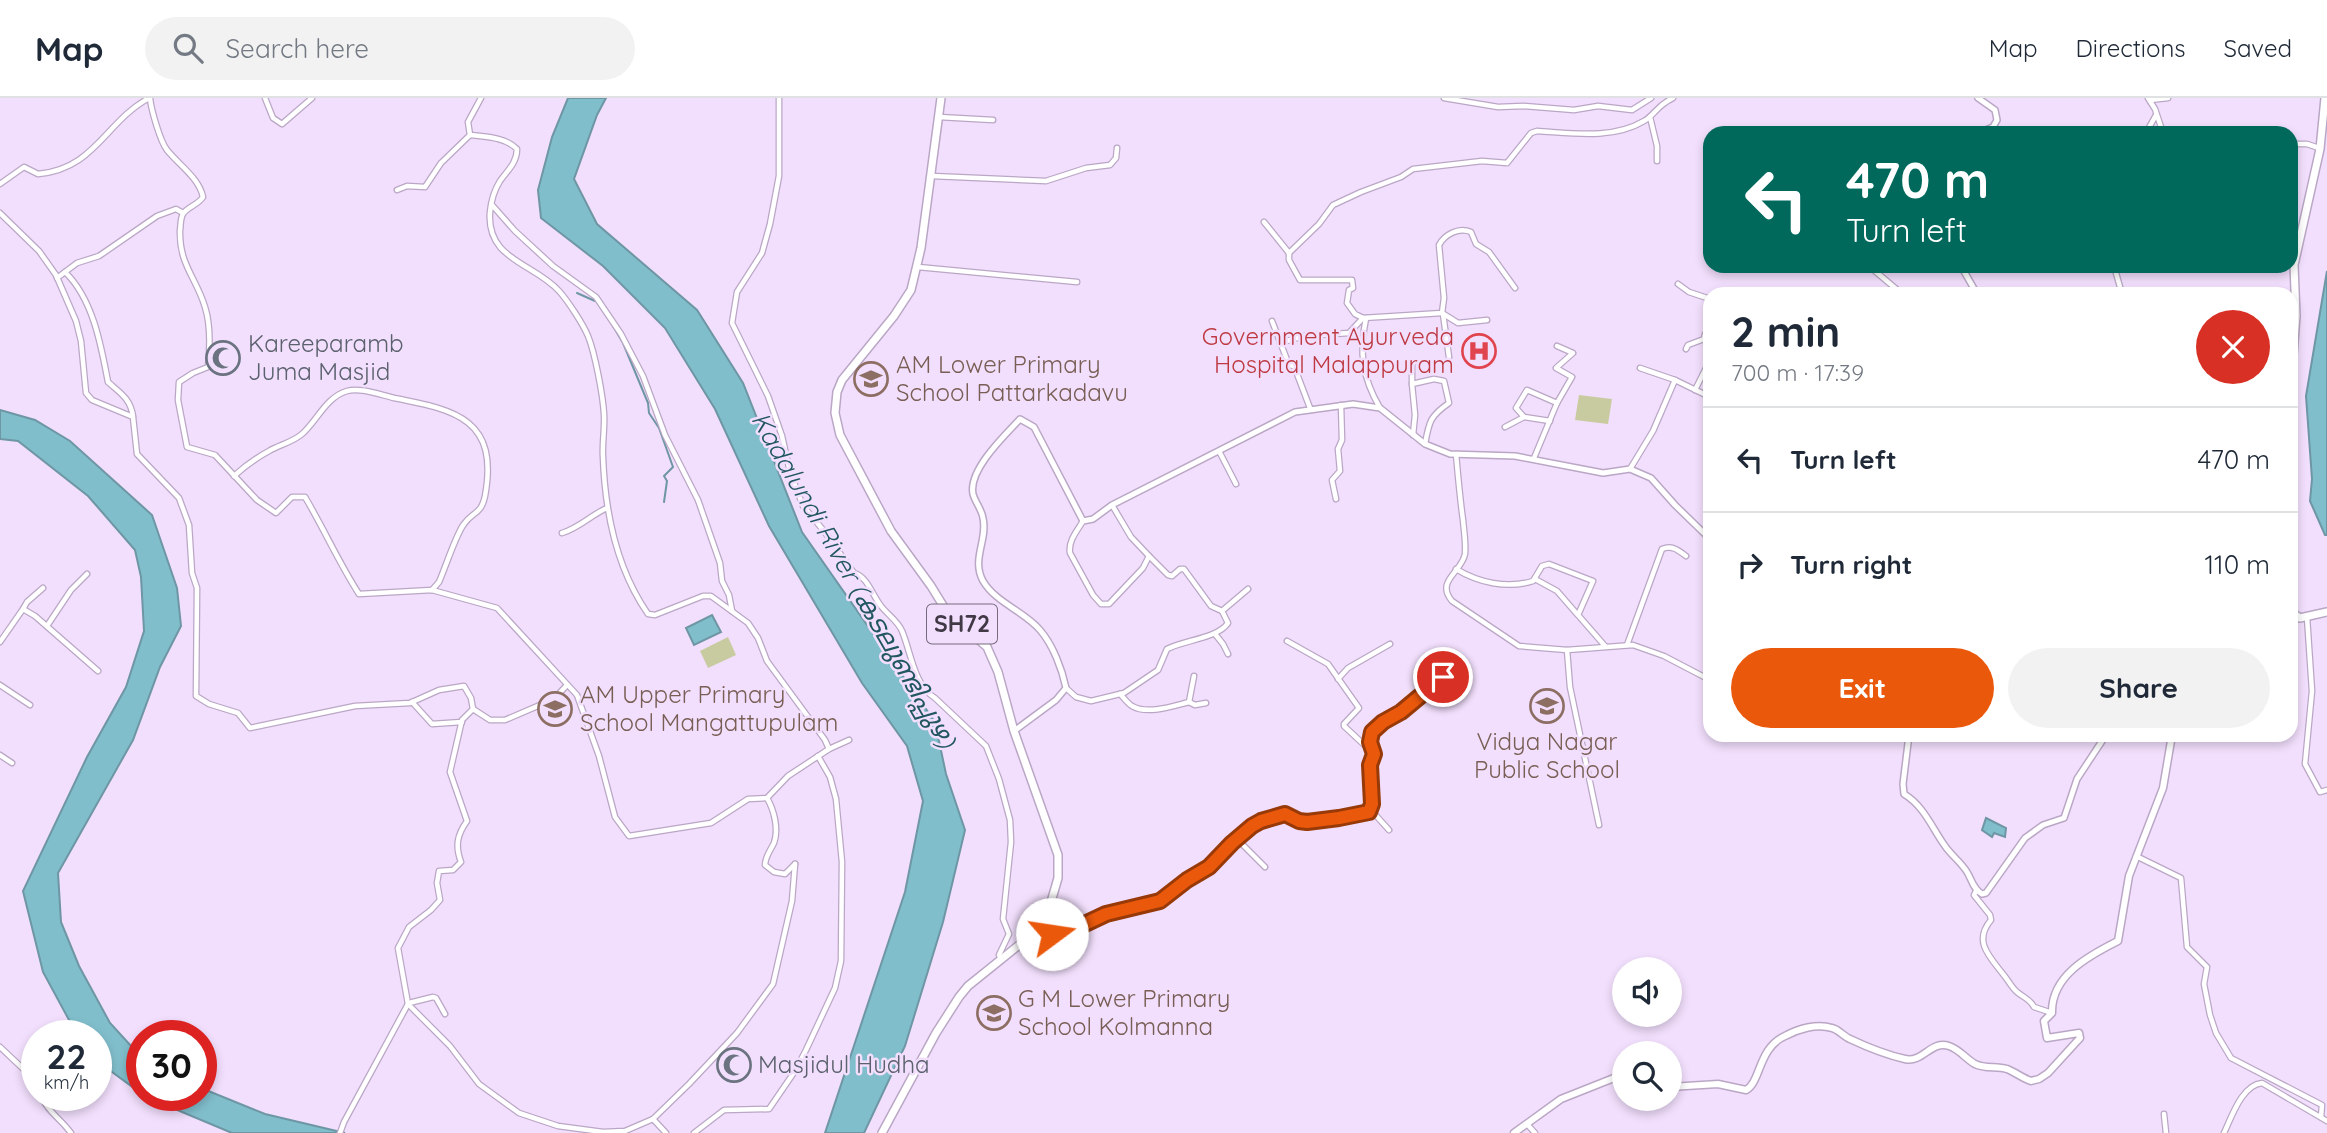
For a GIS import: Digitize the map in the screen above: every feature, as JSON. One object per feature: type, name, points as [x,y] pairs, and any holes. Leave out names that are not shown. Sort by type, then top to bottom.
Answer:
[{"type":"main road","name":"SH72","points":[[885,1131],[936,1033],[959,998],[968,986],[1024,941],[1036,928],[1051,902],[1058,878],[1058,855],[1014,731],[998,672],[987,647],[947,612],[891,531],[840,435],[835,413],[837,392],[842,380],[911,290],[918,267],[941,98]]},
{"type":"main road","points":[[2298,247],[2325,123],[2325,98]]},
{"type":"main road","points":[[2298,616],[2327,612]]},
{"type":"main road","points":[[1682,1086],[1718,1084],[1746,1090],[1752,1086],[1774,1043],[1790,1034],[1818,1026],[1832,1028],[1846,1038],[1912,1060],[1936,1046],[1948,1045],[1976,1064],[2007,1069],[2024,1079],[2035,1080],[2048,1073],[2080,1038],[2079,1032],[2047,1038],[2044,1021],[2052,1013],[2051,999],[2058,984],[2081,962],[2118,941],[2124,899],[2135,856],[2152,821],[2163,788],[2171,742]]},
{"type":"main road","points":[[1514,1133],[1550,1106],[1574,1093],[1612,1079]]},
{"type":"street","points":[[0,184],[24,167],[38,174],[72,166],[134,108],[149,98],[162,143],[192,177],[203,195],[201,201],[183,213],[180,249],[206,311],[210,350],[208,367]]},
{"type":"street","points":[[265,98],[273,118],[282,124],[312,98]]},
{"type":"street","points":[[470,135],[468,122],[481,98]]},
{"type":"street","points":[[779,98],[779,176],[770,224],[762,253],[737,292],[732,323],[768,397],[803,506],[854,573],[861,575],[879,604],[901,628],[926,693],[935,698],[986,747],[999,779],[1010,820],[1011,842],[1003,919],[1009,934],[999,955],[1001,960]]},
{"type":"street","points":[[1444,98],[1498,107],[1574,110],[1598,106],[1632,110],[1651,98]]},
{"type":"street","points":[[1289,253],[1319,224],[1333,205],[1401,177],[1413,169],[1482,160],[1507,163],[1531,133],[1537,131],[1589,134],[1622,130],[1650,117],[1659,105],[1673,98]]},
{"type":"street","points":[[1978,98],[1995,110],[1997,120],[1994,126]]},
{"type":"street","points":[[2160,126],[2149,99],[2168,98]]},
{"type":"street","points":[[2150,126],[2156,114]]},
{"type":"street","points":[[939,117],[993,120]]},
{"type":"street","points":[[1650,117],[1657,146],[1657,161]]},
{"type":"street","points":[[397,190],[407,186],[425,187],[441,163],[470,135]]},
{"type":"street","points":[[470,135],[499,139],[517,149],[517,156],[497,188],[492,205],[491,224],[495,240],[505,255],[541,276],[559,291],[588,335],[604,413],[603,456],[607,508],[614,540],[627,576],[648,614],[655,615],[703,596],[711,596],[748,623],[758,638],[767,661],[829,749]]},
{"type":"street","points":[[2298,144],[2320,149]]},
{"type":"street","points":[[932,176],[1046,181],[1086,168],[1110,165],[1116,158],[1117,148]]},
{"type":"street","points":[[492,205],[515,231],[553,266],[596,297],[621,334],[643,376],[665,435],[704,515],[732,612]]},
{"type":"street","points":[[57,278],[77,263],[99,256],[157,216],[176,209],[183,213]]},
{"type":"street","points":[[0,213],[39,251],[57,278],[76,321],[81,341],[86,393],[92,400],[133,417]]},
{"type":"street","points":[[1264,222],[1289,253],[1289,260],[1300,280],[1352,280],[1353,288],[1349,290],[1347,303],[1355,314],[1365,318],[1442,313],[1458,323],[1487,320]]},
{"type":"street","points":[[1450,357],[1442,313],[1444,298],[1439,245],[1447,235],[1462,229],[1471,232],[1476,244],[1489,253],[1515,288]]},
{"type":"street","points":[[918,267],[1077,282]]},
{"type":"street","points":[[65,272],[83,295],[99,338],[108,382],[125,396],[132,407],[137,454],[179,498],[189,525],[192,573],[197,589],[196,696],[209,704],[238,713],[250,728],[355,706],[412,702],[439,690],[464,687],[471,698],[473,709],[490,720],[505,720],[554,699],[567,685]]},
{"type":"street","points":[[1877,273],[1894,287]]},
{"type":"street","points":[[1678,284],[1689,292],[1703,297]]},
{"type":"street","points":[[1280,343],[1304,336],[1349,333],[1365,318]]},
{"type":"street","points":[[1365,318],[1362,364],[1368,388],[1380,408],[1425,444],[1456,454],[1534,458],[1593,472],[1630,469],[1651,478],[1703,531]]},
{"type":"street","points":[[1272,321],[1289,365],[1294,366],[1310,408]]},
{"type":"street","points":[[1686,349],[1688,345],[1703,339]]},
{"type":"street","points":[[1534,458],[1557,403],[1572,377],[1556,368],[1573,353],[1557,346]]},
{"type":"street","points":[[215,356],[208,367],[179,383],[178,400],[187,447],[215,455],[257,500],[276,513],[292,497],[305,497],[359,594],[432,590],[497,608],[577,695],[589,724],[615,817],[629,836],[711,823],[737,804],[748,799],[767,797],[788,776],[829,749],[849,740]]},
{"type":"street","points":[[1412,363],[1415,415],[1413,436]]},
{"type":"street","points":[[1640,368],[1675,380],[1703,394]]},
{"type":"street","points":[[1695,390],[1703,374]]},
{"type":"street","points":[[1412,384],[1434,379],[1444,381],[1449,403],[1429,421],[1425,444]]},
{"type":"street","points":[[1630,469],[1653,431],[1675,380]]},
{"type":"street","points":[[234,476],[258,457],[300,436],[317,419],[331,399],[349,390],[415,402],[469,421],[488,451],[486,494],[481,510],[464,524],[439,582],[432,590]]},
{"type":"street","points":[[1524,417],[1516,408],[1527,390],[1557,403]]},
{"type":"street","points":[[1149,556],[1143,568],[1114,601],[1101,604],[1075,564],[1069,546],[1083,521],[1093,519],[1112,505],[1295,412],[1353,404],[1380,408]]},
{"type":"street","points":[[1336,499],[1332,480],[1340,471],[1338,449],[1342,440],[1341,405]]},
{"type":"street","points":[[1505,427],[1524,417],[1550,421]]},
{"type":"street","points":[[1083,521],[1034,426],[1020,419],[989,452],[973,485],[973,495],[983,517],[984,530],[977,559],[982,580],[994,594],[1040,630],[1062,669],[1066,688],[1076,697],[1091,701],[1120,694],[1158,670],[1167,649],[1215,634],[1224,630],[1228,623],[1222,611],[1211,606],[1201,595],[1198,585],[1184,569],[1172,576],[1168,575],[1149,556],[1132,537],[1112,505]]},
{"type":"street","points":[[1219,451],[1236,484]]},
{"type":"street","points":[[1456,454],[1465,544],[1464,556],[1449,576],[1446,587],[1449,598],[1519,646],[1567,650],[1627,645],[1648,649],[1703,676]]},
{"type":"street","points":[[562,533],[574,530],[586,518],[607,508]]},
{"type":"street","points":[[1627,645],[1662,549],[1676,549],[1686,556]]},
{"type":"street","points":[[1456,569],[1504,585],[1529,582],[1535,579],[1542,566],[1549,564],[1593,581],[1578,615]]},
{"type":"street","points":[[47,626],[71,590],[87,574]]},
{"type":"street","points":[[1535,579],[1557,591],[1606,646]]},
{"type":"street","points":[[0,642],[27,602],[43,588]]},
{"type":"street","points":[[1222,611],[1248,589]]},
{"type":"street","points":[[23,610],[47,626],[98,671]]},
{"type":"street","points":[[2303,617],[2312,691],[2305,764],[2320,792],[2327,790]]},
{"type":"street","points":[[1215,634],[1228,654]]},
{"type":"street","points":[[1287,641],[1328,664],[1359,708],[1344,726],[1374,754]]},
{"type":"street","points":[[1338,679],[1348,668],[1390,644]]},
{"type":"street","points":[[1567,650],[1570,687],[1599,825]]},
{"type":"street","points":[[1390,831],[1371,810],[1370,765],[1374,754],[1370,742],[1372,732],[1434,685],[1459,662]]},
{"type":"street","points":[[1189,702],[1195,676]]},
{"type":"street","points":[[0,685],[30,705]]},
{"type":"street","points":[[1014,731],[1056,701],[1066,688]]},
{"type":"street","points":[[1120,694],[1132,706],[1146,709],[1189,702],[1195,705],[1206,703]]},
{"type":"street","points":[[412,702],[432,724],[462,722]]},
{"type":"street","points":[[473,709],[462,722],[450,772],[467,821],[458,835],[457,852],[461,862],[453,870],[439,871],[437,883],[440,900],[409,927],[398,948],[408,1003],[450,1046],[479,1084],[519,1113],[558,1126],[603,1132],[625,1131],[653,1119],[737,1033],[773,984],[792,901],[795,864],[785,874],[774,872],[765,865],[775,840],[775,813],[767,797]]},
{"type":"street","points":[[1908,742],[1904,794],[1913,799],[1946,849],[1966,870],[1976,891],[1974,895],[1990,915],[1991,920],[1984,927],[1982,939],[1988,956],[2017,992],[2030,1000],[2034,1007],[2052,1013]]},
{"type":"street","points":[[1976,891],[1986,893],[2025,838],[2043,825],[2064,818],[2077,779],[2101,742]]},
{"type":"street","points":[[0,755],[12,763]]},
{"type":"street","points":[[694,1133],[724,1110],[769,1109],[795,1071],[835,988],[842,961],[842,862],[834,787],[818,756]]},
{"type":"street","points":[[1036,928],[1052,934],[1068,932],[1106,914],[1160,901],[1209,867],[1237,839],[1261,821],[1279,815],[1290,815],[1299,821],[1307,822],[1348,817],[1371,810]]},
{"type":"street","points":[[1237,839],[1265,867]]},
{"type":"street","points":[[2135,856],[2181,878],[2187,947],[2207,967],[2204,984],[2210,1015],[2216,1033],[2231,1058],[2322,1105],[2321,1117]]},
{"type":"street","points":[[341,1131],[408,1003],[433,997],[445,1014]]},
{"type":"street","points":[[0,1046],[21,1066]]},
{"type":"street","points":[[2224,1133],[2246,1090],[2252,1084],[2262,1083],[2327,1121]]},
{"type":"street","points":[[50,1111],[71,1133]]},
{"type":"street","points":[[2164,1114],[2166,1133]]},
{"type":"street","points":[[653,1119],[666,1133]]},
{"type":"street","points":[[1527,1123],[1535,1133]]},
{"type":"shaded area","points":[[568,98],[606,98],[597,115],[574,179],[597,224],[697,310],[743,383],[802,532],[935,722],[946,774],[965,830],[943,922],[905,1046],[864,1133],[825,1133],[905,892],[923,801],[907,746],[862,683],[769,526],[715,409],[665,328],[603,266],[541,218],[538,190],[552,137]]},
{"type":"shaded area","points":[[2327,271],[2325,535],[2310,501],[2312,479],[2306,396]]},
{"type":"shaded area","points":[[1579,395],[1612,399],[1608,424],[1575,420]]},
{"type":"shaded area","points":[[0,410],[35,420],[70,441],[152,515],[177,588],[181,626],[160,667],[133,740],[58,873],[61,922],[79,966],[108,1020],[69,1020],[43,972],[23,891],[87,757],[126,687],[144,631],[141,577],[135,550],[88,496],[18,441],[0,439]]},
{"type":"shaded area","points":[[712,615],[721,632],[694,645],[686,628]]},
{"type":"shaded area","points":[[728,637],[736,655],[708,668],[700,651]]},
{"type":"shaded area","points":[[1558,696],[1562,716],[1542,723],[1540,715],[1548,712]]},
{"type":"shaded area","points":[[1986,818],[2006,828],[2005,837],[1994,833],[1992,837],[1982,830]]},
{"type":"shaded area","points":[[112,1025],[126,1040],[126,1082],[112,1072]]},
{"type":"shaded area","points":[[217,1094],[265,1114],[345,1133],[232,1133],[180,1111],[217,1111]]},
{"type":"waterway","points":[[577,293],[595,301]]},
{"type":"waterway","points":[[609,319],[623,343],[673,467],[664,476],[667,481],[664,502]]},
{"type":"place","name":"Government Ayurveda Hospital Malappuram","points":[[1479,351]]},
{"type":"place","name":"Kareeparamb Juma Masjid","points":[[223,358]]},
{"type":"place","name":"AM Lower Primary School Pattarkadavu","points":[[871,379]]},
{"type":"place","name":"Vidya Nagar Public School","points":[[1547,706]]},
{"type":"place","name":"AM Upper Primary School Mangattupulam","points":[[555,709]]},
{"type":"place","name":"G M Lower Primary School Kolmanna","points":[[994,1013]]},
{"type":"place","name":"Masjidul Hudha","points":[[734,1065]]},
{"type":"route","points":[[1052,934],[1087,925],[1106,914],[1160,901],[1209,867],[1252,826],[1271,817],[1285,814],[1299,821],[1314,822],[1369,812],[1372,804],[1370,765],[1374,754],[1370,742],[1372,732],[1443,677]]},
{"type":"water label","name":"Kadalundi River (കടലുണ്ടിപ്പുഴ)","points":[[854,580]]}]
